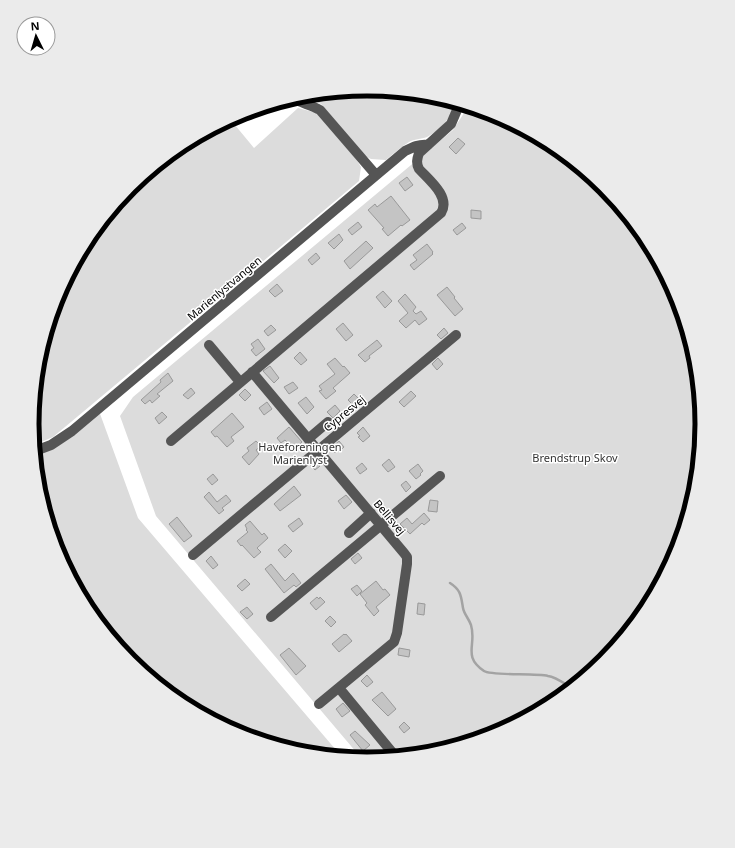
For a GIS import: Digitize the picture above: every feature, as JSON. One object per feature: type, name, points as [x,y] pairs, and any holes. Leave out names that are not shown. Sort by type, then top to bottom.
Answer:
[{"type":"lane","points":[[300,103],[314,106],[320,110],[376,175]]},
{"type":"lane","points":[[171,441],[442,213],[444,208],[443,198],[419,169],[417,159],[419,153],[451,124],[458,108]]},
{"type":"lane","name":"Marienlystvangen","points":[[40,449],[51,445],[72,431],[405,151],[414,146],[428,146]]},
{"type":"lane","name":"Cypresvej","points":[[193,555],[456,335]]},
{"type":"lane","points":[[209,345],[240,382]]},
{"type":"lane","name":"Bellisvej","points":[[252,372],[382,525],[407,557],[396,638],[394,642],[319,704]]},
{"type":"lane","points":[[308,439],[328,422]]},
{"type":"lane","points":[[271,617],[440,476]]},
{"type":"lane","points":[[349,533],[371,513]]},
{"type":"lane","points":[[339,688],[392,752]]},
{"type":"green space","points":[[346,96],[389,96],[410,98],[454,107],[449,117],[441,127],[432,134],[409,142],[386,160],[371,159],[365,156],[321,104],[313,100]]},
{"type":"green space","points":[[298,108],[317,113],[361,167],[359,181],[53,437],[40,443],[39,424],[42,381],[50,339],[64,298],[94,241],[121,207],[151,177],[168,163],[203,140],[234,124],[254,148]]},
{"type":"green space","points":[[466,111],[513,129],[532,140],[567,163],[584,177],[614,207],[641,241],[671,298],[679,318],[690,360],[696,424],[690,488],[679,530],[671,550],[641,607],[600,656],[567,685],[513,719],[473,735],[432,746],[410,750],[389,752],[356,752],[156,516],[120,416],[133,397],[453,130]]},
{"type":"green space","points":[[99,411],[138,518],[337,751],[282,741],[262,735],[222,719],[168,685],[135,656],[94,607],[64,550],[56,530],[45,488],[41,451]]},
{"type":"building","points":[[458,138],[465,144],[456,154],[449,147]]},
{"type":"building","points":[[407,177],[413,185],[405,191],[399,183]]},
{"type":"building","points":[[391,196],[410,220],[402,226],[401,225],[388,236],[382,229],[384,228],[368,210],[375,204],[377,207]]},
{"type":"building","points":[[471,210],[481,211],[481,219],[471,218]]},
{"type":"building","points":[[358,222],[362,227],[352,235],[348,230]]},
{"type":"building","points":[[462,223],[466,228],[457,235],[453,230]]},
{"type":"building","points":[[339,234],[343,240],[334,249],[328,243]]},
{"type":"building","points":[[366,241],[373,248],[350,269],[344,261]]},
{"type":"building","points":[[427,244],[433,254],[414,270],[410,265],[417,260],[413,255]]},
{"type":"building","points":[[316,253],[320,258],[312,265],[308,260]]},
{"type":"building","points":[[277,284],[283,291],[275,297],[269,291]]},
{"type":"building","points":[[447,287],[463,309],[455,316],[437,295]]},
{"type":"building","points":[[383,291],[392,301],[385,308],[376,297]]},
{"type":"building","points":[[405,294],[416,307],[413,311],[416,314],[421,311],[427,319],[419,325],[415,320],[406,328],[399,321],[408,313],[398,301]]},
{"type":"building","points":[[343,323],[353,335],[346,341],[336,329]]},
{"type":"building","points":[[271,325],[276,330],[268,336],[264,331]]},
{"type":"building","points":[[444,328],[448,333],[441,339],[437,335]]},
{"type":"building","points":[[258,339],[265,349],[256,356],[251,350],[254,348],[251,344]]},
{"type":"building","points":[[377,340],[382,346],[369,356],[370,358],[365,362],[358,355]]},
{"type":"building","points":[[300,352],[307,360],[301,365],[294,358]]},
{"type":"building","points":[[335,358],[350,373],[333,388],[336,391],[326,399],[319,391],[322,390],[319,386],[335,374],[327,364]]},
{"type":"building","points":[[438,358],[443,364],[437,370],[432,364]]},
{"type":"building","points":[[270,366],[279,378],[274,383],[263,371]]},
{"type":"building","points":[[168,373],[173,381],[157,394],[160,396],[152,403],[150,400],[145,404],[141,400],[161,382],[160,380]]},
{"type":"building","points":[[293,382],[298,388],[289,394],[284,387]]},
{"type":"building","points":[[191,388],[195,393],[188,399],[183,395]]},
{"type":"building","points":[[245,389],[251,395],[245,401],[239,395]]},
{"type":"building","points":[[411,391],[416,396],[404,407],[399,402]]},
{"type":"building","points":[[354,394],[362,402],[356,408],[348,400]]},
{"type":"building","points":[[306,397],[314,407],[307,414],[298,403]]},
{"type":"building","points":[[267,402],[272,409],[264,415],[259,408]]},
{"type":"building","points":[[335,405],[340,411],[333,418],[327,412]]},
{"type":"building","points":[[162,412],[167,417],[159,424],[155,418]]},
{"type":"building","points":[[232,413],[244,427],[231,437],[234,441],[227,447],[211,432]]},
{"type":"building","points":[[289,427],[302,442],[294,449],[285,440],[281,443],[277,438]]},
{"type":"building","points":[[363,427],[370,436],[363,442],[358,437],[360,436],[357,433]]},
{"type":"building","points":[[256,441],[261,446],[256,450],[259,454],[249,465],[242,457],[249,451],[247,448]]},
{"type":"building","points":[[339,441],[344,447],[339,452],[338,450],[335,453],[331,448]]},
{"type":"building","points":[[389,459],[395,467],[388,472],[382,465]]},
{"type":"building","points":[[316,461],[320,466],[315,470],[310,465]]},
{"type":"building","points":[[362,463],[367,469],[360,474],[356,468]]},
{"type":"building","points":[[418,464],[423,471],[416,479],[409,471]]},
{"type":"building","points":[[213,474],[218,480],[212,485],[207,479]]},
{"type":"building","points":[[406,481],[411,487],[406,492],[401,485]]},
{"type":"building","points":[[294,486],[301,495],[280,511],[274,504]]},
{"type":"building","points":[[209,492],[217,502],[226,495],[231,501],[222,508],[224,510],[219,514],[204,497]]},
{"type":"building","points":[[346,495],[352,502],[344,509],[338,501]]},
{"type":"building","points":[[430,500],[438,501],[437,512],[428,511]]},
{"type":"building","points":[[424,513],[430,520],[424,525],[422,523],[410,534],[400,524],[407,518],[412,524]]},
{"type":"building","points":[[177,517],[192,536],[184,542],[169,524]]},
{"type":"building","points":[[299,518],[303,524],[293,532],[288,526]]},
{"type":"building","points":[[250,521],[262,535],[264,533],[268,538],[257,548],[261,552],[254,558],[237,541],[248,532],[245,525]]},
{"type":"building","points":[[285,544],[292,551],[285,558],[278,550]]},
{"type":"building","points":[[358,553],[362,558],[355,564],[351,559]]},
{"type":"building","points":[[211,556],[218,565],[213,569],[206,561]]},
{"type":"building","points":[[271,564],[285,581],[293,573],[301,583],[296,587],[294,585],[284,593],[265,569]]},
{"type":"building","points":[[245,579],[250,584],[242,591],[237,586]]},
{"type":"building","points":[[376,581],[383,590],[385,589],[390,595],[376,607],[379,611],[374,616],[365,605],[367,603],[360,594]]},
{"type":"building","points":[[357,585],[362,591],[357,596],[351,589]]},
{"type":"building","points":[[317,597],[319,599],[320,597],[325,602],[316,610],[310,603]]},
{"type":"building","points":[[418,603],[425,604],[424,615],[417,614]]},
{"type":"building","points":[[247,607],[253,614],[247,619],[240,612]]},
{"type":"building","points":[[330,616],[336,622],[331,627],[325,621]]},
{"type":"building","points":[[346,634],[352,641],[339,652],[332,644]]},
{"type":"building","points":[[289,648],[306,666],[296,675],[280,655]]},
{"type":"building","points":[[399,648],[410,650],[409,657],[398,655]]},
{"type":"building","points":[[367,675],[373,682],[367,687],[361,681]]},
{"type":"building","points":[[382,692],[396,709],[388,716],[372,700]]},
{"type":"building","points":[[343,703],[350,711],[342,717],[336,709]]},
{"type":"building","points":[[404,722],[410,728],[404,733],[399,727]]},
{"type":"building","points":[[355,731],[370,745],[363,751],[350,735]]},
{"type":"waterway","points":[[450,583],[460,594],[464,610],[471,625],[472,655],[477,666],[488,673],[542,675],[557,679],[567,685]]},
{"type":"park label","name":"Haveforeningen Marienlyst","points":[[300,452]]},
{"type":"park label","name":"Brendstrup Skov","points":[[575,457]]}]
